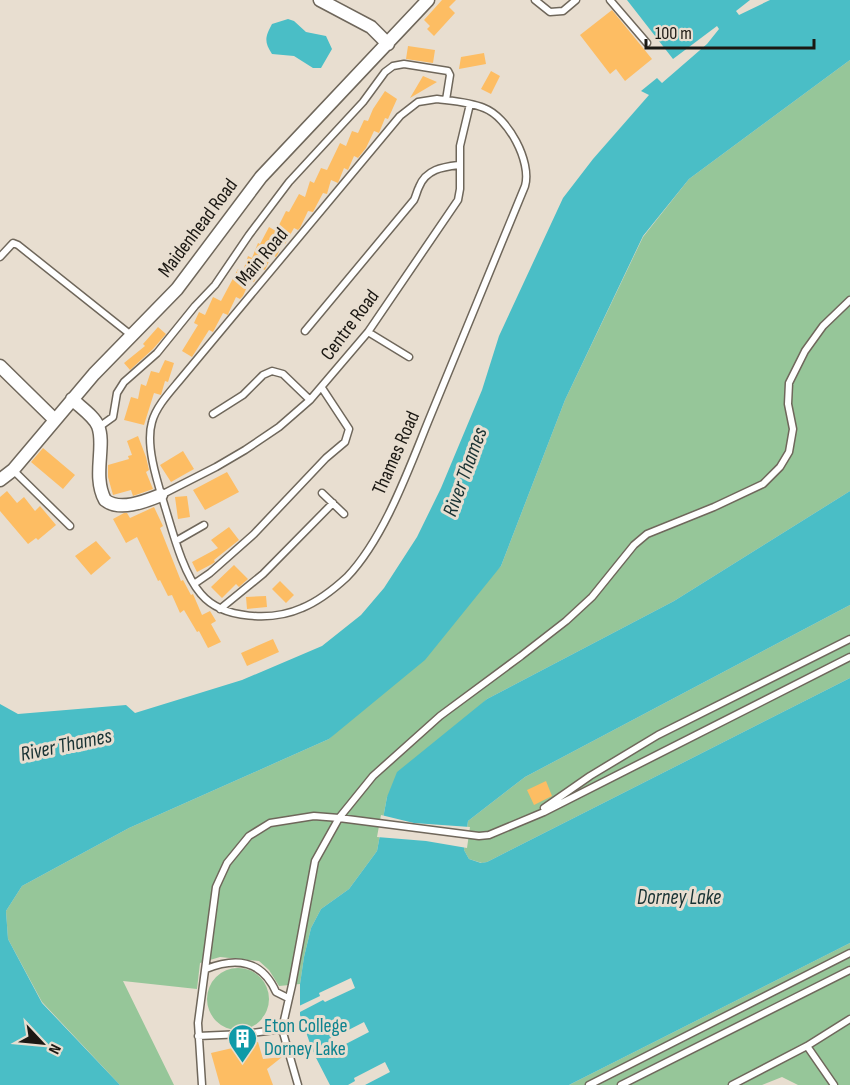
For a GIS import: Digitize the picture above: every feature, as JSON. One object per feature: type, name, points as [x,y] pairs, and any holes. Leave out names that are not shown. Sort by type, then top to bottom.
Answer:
[{"type":"street","points":[[320,0],[371,27],[388,44]]},
{"type":"street","name":"Maidenhead Road","points":[[0,480],[13,470],[72,399],[190,273],[261,177],[428,0]]},
{"type":"street","points":[[1,368],[55,420]]},
{"type":"street","points":[[72,399],[99,428],[99,477],[105,500],[112,505],[125,505],[161,495]]},
{"type":"lane","points":[[535,0],[550,12],[563,11],[576,0]]},
{"type":"lane","points":[[610,0],[647,43]]},
{"type":"lane","points":[[99,428],[113,417],[117,393],[124,382],[166,343],[215,285],[289,182],[363,102],[388,69],[404,64],[448,71],[450,75],[446,100]]},
{"type":"lane","name":"Main Road","points":[[161,495],[150,436],[154,417],[163,401],[400,116],[418,102],[431,99],[470,104]]},
{"type":"lane","name":"Centre Road","points":[[161,495],[245,450],[279,427],[322,388],[368,332],[458,200],[460,146],[470,104]]},
{"type":"lane","name":"Thames Road","points":[[161,495],[176,541],[194,584],[203,597],[220,609],[244,615],[274,615],[294,611],[314,602],[336,586],[354,568],[385,519],[414,458],[526,181],[527,170],[523,157],[504,124],[489,110],[470,104]]},
{"type":"lane","points":[[305,331],[414,200],[420,183],[427,175],[436,169],[459,165]]},
{"type":"lane","points":[[0,257],[13,243],[18,245],[131,336]]},
{"type":"lane","points":[[298,1085],[282,1029],[315,861],[339,818],[373,776],[440,716],[566,621],[592,597],[641,538],[763,484],[780,467],[789,452],[793,429],[788,404],[789,383],[805,351],[850,300]]},
{"type":"lane","points":[[368,332],[409,357]]},
{"type":"lane","points":[[213,414],[243,395],[263,375],[272,371],[283,374],[310,400]]},
{"type":"lane","points":[[194,584],[250,538],[345,442],[349,429],[322,388]]},
{"type":"lane","points":[[13,470],[70,526]]},
{"type":"lane","points":[[322,493],[344,514]]},
{"type":"lane","points":[[220,609],[263,574],[333,503]]},
{"type":"lane","points":[[176,541],[204,525]]},
{"type":"lane","points":[[529,818],[590,776],[658,735],[850,639]]},
{"type":"lane","points":[[202,1085],[198,1036],[216,887],[227,864],[249,836],[270,823],[314,816],[479,836],[489,835],[529,818],[850,657]]},
{"type":"lane","points":[[589,1085],[850,953]]},
{"type":"lane","points":[[206,969],[232,963],[259,968],[270,979],[276,992],[288,998]]},
{"type":"lane","points":[[621,1085],[850,970]]},
{"type":"lane","points":[[732,1085],[807,1046],[850,1019]]},
{"type":"lane","points":[[198,1036],[244,1034],[282,1029]]},
{"type":"lane","points":[[807,1046],[834,1085]]},
{"type":"green space","points":[[850,60],[850,491],[674,601],[487,699],[387,797],[377,851],[349,889],[321,909],[311,928],[300,984],[279,986],[269,970],[259,961],[220,957],[200,963],[197,989],[123,981],[174,1085],[120,1085],[42,1002],[8,939],[6,911],[22,886],[129,828],[329,739],[501,566],[565,400],[643,237],[689,179]]},
{"type":"green space","points":[[850,605],[850,678],[487,862],[482,863],[469,859],[464,850],[468,821],[525,777]]},
{"type":"green space","points":[[850,943],[850,1085],[798,1085],[782,1077],[762,1085],[569,1085]]},
{"type":"green space","points":[[238,968],[255,973],[260,977],[264,982],[269,999],[264,1016],[260,1021],[255,1025],[238,1030],[221,1025],[216,1021],[212,1016],[207,999],[212,982],[216,977],[221,973]]},
{"type":"water","name":"River Thames","points":[[627,0],[750,0],[736,11],[739,15],[770,0],[850,0],[850,60],[689,179],[643,236],[565,400],[501,566],[425,660],[329,739],[129,828],[22,886],[6,911],[8,939],[42,1003],[120,1085],[0,1085],[0,704],[18,714],[126,705],[135,713],[242,680],[322,646],[361,615],[384,588],[417,537],[441,488],[482,390],[499,336],[563,198],[593,159],[649,95],[641,91],[657,78],[662,83],[707,44],[719,29],[717,26],[673,59]]},
{"type":"water","points":[[288,19],[294,21],[306,32],[326,36],[332,49],[321,68],[313,68],[294,56],[272,54],[267,43],[267,36],[272,24]]},
{"type":"water","name":"Dorney Lake","points":[[850,491],[850,605],[525,777],[468,821],[464,850],[469,859],[481,863],[487,862],[850,678],[850,943],[569,1085],[330,1085],[313,1052],[300,1015],[300,984],[304,957],[311,928],[321,909],[349,889],[377,851],[387,797],[397,772],[487,699],[674,601]]},
{"type":"pier","points":[[381,815],[414,823],[470,827],[467,848],[426,841],[377,837]]},
{"type":"pier","points":[[351,978],[355,988],[300,1012],[299,1006],[320,996],[319,993]]},
{"type":"pier","points":[[364,1022],[369,1032],[338,1048],[336,1045],[315,1057],[313,1052],[334,1041],[333,1038]]},
{"type":"pier","points":[[385,1062],[390,1072],[365,1085],[348,1085],[355,1081],[354,1078]]},
{"type":"building","points":[[442,0],[456,0],[449,7],[455,13],[434,36],[427,29],[430,26],[424,20]]},
{"type":"building","points":[[612,10],[652,59],[625,81],[616,69],[610,74],[580,35]]},
{"type":"building","points":[[408,46],[435,50],[433,63],[406,59]]},
{"type":"building","points":[[484,53],[486,64],[459,69],[461,57]]},
{"type":"building","points":[[491,71],[500,76],[491,94],[481,89]]},
{"type":"building","points":[[423,76],[437,82],[410,98]]},
{"type":"building","points":[[385,91],[397,99],[379,133],[374,131],[358,158],[354,156],[348,170],[344,168],[338,183],[331,180],[327,194],[323,193],[313,212],[308,211],[300,228],[298,230],[294,228],[285,244],[282,243],[276,257],[272,255],[265,270],[260,268],[254,282],[250,280],[243,296],[240,299],[236,297],[228,315],[223,313],[213,332],[209,330],[192,357],[182,351],[198,325],[194,323],[199,312],[205,315],[213,297],[221,301],[238,269],[243,271],[248,256],[252,258],[258,243],[260,244],[269,227],[276,231],[286,211],[289,212],[299,194],[305,197],[310,181],[314,183],[321,168],[327,170],[340,143],[346,146],[352,131],[358,133],[364,120],[368,121]]},
{"type":"building","points":[[158,327],[166,334],[130,370],[124,363],[145,346],[143,344]]},
{"type":"building","points":[[165,360],[174,363],[168,382],[165,381],[161,395],[154,393],[144,425],[124,420],[131,397],[138,399],[141,384],[146,386],[151,371],[159,373]]},
{"type":"building","points":[[138,436],[149,470],[146,472],[153,489],[133,496],[131,490],[113,495],[108,477],[108,465],[129,459],[128,456],[132,455],[127,441]]},
{"type":"building","points":[[43,448],[75,475],[63,489],[31,462]]},
{"type":"building","points":[[183,451],[194,469],[171,482],[160,465]]},
{"type":"building","points":[[227,472],[239,492],[205,510],[193,490]]},
{"type":"building","points":[[7,491],[17,503],[24,497],[35,511],[40,506],[56,525],[38,540],[36,538],[28,544],[0,511],[0,497]]},
{"type":"building","points":[[187,496],[190,517],[178,519],[175,497]]},
{"type":"building","points":[[154,507],[163,526],[160,528],[181,581],[183,580],[191,595],[193,594],[202,615],[210,611],[216,621],[211,624],[221,642],[208,648],[184,610],[180,613],[172,595],[168,596],[160,580],[158,581],[137,537],[126,543],[113,519],[124,513],[127,513],[130,518]]},
{"type":"building","points":[[229,527],[239,540],[214,560],[215,562],[197,572],[192,562],[218,548],[211,540]]},
{"type":"building","points":[[96,541],[111,558],[91,575],[75,556]]},
{"type":"building","points":[[234,565],[248,579],[239,587],[236,584],[222,598],[211,587]]},
{"type":"building","points":[[280,581],[294,595],[286,603],[272,589]]},
{"type":"building","points":[[266,596],[267,607],[247,609],[246,597]]},
{"type":"building","points":[[273,639],[279,652],[247,666],[241,653]]},
{"type":"building","points":[[546,781],[552,796],[534,805],[527,790]]},
{"type":"building","name":"Eton College Dorney Lake","points":[[258,1042],[263,1059],[282,1057],[267,1069],[273,1085],[220,1085],[211,1053]]},
{"type":"place","name":"Eton College Dorney Lake","points":[[243,1064]]}]
